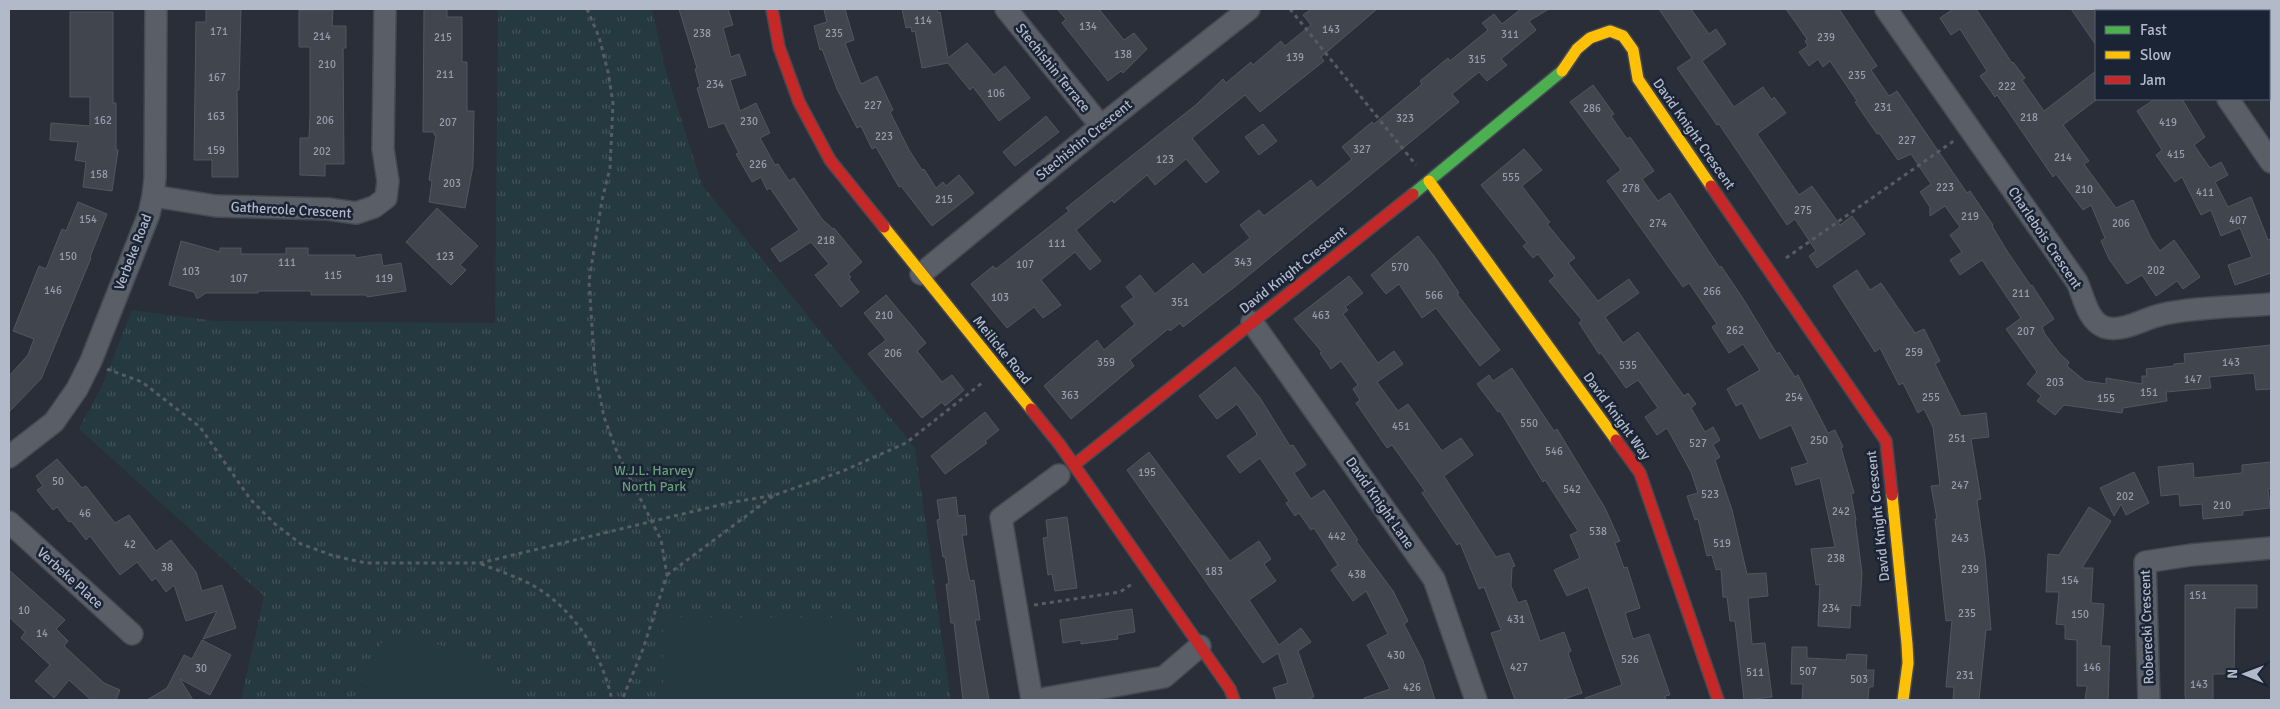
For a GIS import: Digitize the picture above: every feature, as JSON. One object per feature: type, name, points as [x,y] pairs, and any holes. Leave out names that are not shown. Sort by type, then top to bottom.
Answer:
[{"type":"street","name":"Verbeke Road","points":[[9,457],[54,422],[77,389],[91,361],[148,214],[153,196],[156,9]]},
{"type":"street","name":"Gathercole Crescent","points":[[153,196],[216,206],[328,209],[356,214],[374,207],[386,198],[388,181],[383,149],[385,9]]},
{"type":"street","name":"Meilicke Road","points":[[772,9],[779,47],[799,102],[830,160],[1060,445],[1066,470],[1149,573],[1230,689],[1234,700]]},
{"type":"street","name":"Stechishin Terrace","points":[[1006,9],[1101,126]]},
{"type":"street","name":"Stechishin Crescent","points":[[922,274],[1101,126],[1249,9]]},
{"type":"street","name":"Charlebois Crescent","points":[[1886,9],[2077,282],[2085,304],[2095,321],[2114,329],[2161,315],[2271,304]]},
{"type":"street","name":"David Knight Crescent","points":[[1066,470],[1429,181],[1566,68],[1579,46],[1590,38],[1609,30],[1621,33],[1628,41],[1634,53],[1638,79],[1886,441],[1907,644],[1908,663],[1903,700]]},
{"type":"street","points":[[2229,100],[2271,162]]},
{"type":"street","name":"David Knight Way","points":[[1429,181],[1640,473],[1718,700]]},
{"type":"street","name":"David Knight Lane","points":[[1252,322],[1434,579],[1476,700]]},
{"type":"street","points":[[1032,700],[1000,518],[1066,470]]},
{"type":"street","name":"Verbeke Place","points":[[9,522],[132,634]]},
{"type":"street","name":"Roberecki Crescent","points":[[2149,700],[2145,562],[2191,555],[2271,548]]},
{"type":"street","points":[[1036,700],[1164,677],[1200,646]]},
{"type":"path","points":[[587,9],[599,37],[608,72],[613,103],[610,168],[602,200],[589,281],[595,372],[604,417],[632,487],[661,540],[667,575],[642,649],[622,700]]},
{"type":"path","points":[[1290,9],[1417,166]]},
{"type":"path","points":[[1784,260],[1955,140]]},
{"type":"path","points":[[91,361],[142,382],[200,427],[251,500],[275,524],[302,544],[334,556],[366,563],[480,563],[728,503],[775,495],[843,471],[906,443],[983,382]]},
{"type":"path","points":[[667,575],[775,495]]},
{"type":"path","points":[[480,563],[534,586],[562,607],[592,646],[603,669],[612,700]]},
{"type":"path","points":[[1016,608],[1120,592],[1149,573]]},
{"type":"green space","name":"W.J.L. Harvey North Park","points":[[498,9],[652,9],[665,68],[702,185],[915,448],[951,700],[241,700],[264,596],[79,429],[102,386],[132,310],[216,321],[495,323]]},
{"type":"green space","points":[[663,617],[856,618],[856,700],[663,700]]},
{"type":"green space","points":[[392,636],[427,642],[460,654],[490,673],[514,700],[353,700],[381,643]]},
{"type":"building","points":[[206,9],[241,9],[239,90],[237,90],[238,177],[212,177],[212,160],[194,160],[196,22],[206,22]]},
{"type":"building","points":[[424,9],[447,9],[447,17],[462,17],[462,62],[467,62],[467,111],[474,111],[473,166],[465,208],[429,202],[432,181],[429,180],[436,135],[434,135],[434,132],[423,132]]},
{"type":"building","points":[[679,9],[728,9],[733,25],[723,28],[731,57],[739,54],[746,75],[730,80],[740,111],[756,103],[770,133],[760,138],[775,165],[778,164],[789,181],[794,178],[822,219],[834,228],[862,262],[848,274],[851,277],[849,279],[859,292],[841,307],[815,275],[829,264],[811,242],[780,262],[771,249],[799,230],[770,188],[767,190],[761,177],[752,182],[736,154],[739,153],[724,123],[709,128],[697,88],[700,87],[695,69],[697,68]]},
{"type":"building","points":[[845,9],[854,40],[845,43],[861,84],[877,76],[893,110],[890,112],[909,150],[922,170],[924,169],[936,188],[943,182],[946,186],[959,175],[974,193],[932,226],[901,186],[899,187],[876,147],[872,149],[861,126],[857,128],[837,89],[822,49],[820,50],[814,26],[827,22],[824,10]]},
{"type":"building","points":[[902,9],[937,9],[938,13],[940,12],[948,58],[967,43],[994,75],[1005,66],[1030,98],[999,121],[973,87],[970,90],[948,63],[922,68],[915,31],[912,32],[911,27],[906,28]]},
{"type":"building","points":[[1057,9],[1099,9],[1124,40],[1134,33],[1147,49],[1123,73],[1121,71],[1108,81],[1062,23],[1066,19]]},
{"type":"building","points":[[1311,9],[1377,9],[1321,57],[1324,61],[1260,112],[1245,95],[1192,138],[1219,172],[1206,183],[1186,159],[1155,185],[1147,175],[1114,203],[1112,200],[1076,230],[1101,261],[1090,270],[1075,252],[1041,280],[1061,305],[1043,318],[1034,307],[1007,328],[971,284],[993,266],[996,269],[1069,211],[1066,208],[1197,104],[1223,79],[1226,83],[1251,62],[1253,65],[1281,41],[1285,46],[1311,25],[1303,15]]},
{"type":"building","points":[[1521,9],[1549,9],[1529,21],[1536,30],[1501,59],[1507,65],[1487,81],[1479,72],[1452,94],[1459,102],[1237,285],[1183,327],[1180,323],[1170,331],[1168,329],[1130,360],[1134,366],[1071,419],[1044,386],[1097,340],[1104,350],[1135,324],[1121,306],[1134,297],[1126,287],[1140,275],[1155,294],[1193,263],[1203,275],[1250,238],[1240,225],[1259,210],[1264,216],[1311,180],[1317,188],[1352,159],[1342,147],[1372,122],[1374,124],[1422,84],[1420,81],[1448,58],[1450,61],[1488,30],[1482,23],[1494,14],[1502,24]]},
{"type":"building","points":[[1659,9],[1691,9],[1709,34],[1716,29],[1726,44],[1702,61],[1734,107],[1763,87],[1772,100],[1774,97],[1786,113],[1757,134],[1799,195],[1812,186],[1840,225],[1852,216],[1865,234],[1817,268],[1809,256],[1816,251],[1795,219],[1787,225],[1719,124],[1717,125],[1677,68],[1692,58]]},
{"type":"building","points":[[1786,9],[1839,9],[1877,66],[1871,70],[1889,96],[1897,91],[1967,193],[1970,191],[1993,225],[2007,251],[2054,319],[2042,327],[2045,334],[2060,354],[2069,362],[2067,366],[2085,381],[2106,384],[2106,378],[2142,384],[2142,376],[2147,376],[2146,369],[2185,363],[2184,354],[2271,345],[2271,389],[2256,390],[2254,373],[2209,377],[2211,388],[2166,392],[2167,401],[2123,408],[2122,413],[2064,405],[2055,415],[2037,401],[2041,396],[2027,384],[2037,372],[2006,329],[2021,318],[1982,260],[1960,275],[1950,260],[1962,252],[1950,235],[1960,227],[1945,206],[1930,216],[1930,207],[1920,192],[1931,184],[1911,154],[1898,160],[1855,102],[1857,101],[1830,61],[1823,67],[1818,59],[1809,66],[1799,52],[1808,46],[1805,41],[1807,39]]},
{"type":"building","points":[[1953,9],[1976,9],[2012,63],[2025,78],[2022,80],[2044,111],[2095,72],[2096,100],[2063,125],[2089,161],[2084,164],[2116,208],[2133,200],[2151,238],[2160,251],[2174,240],[2200,277],[2183,289],[2177,281],[2156,296],[2142,275],[2127,284],[2109,259],[2101,241],[2105,238],[2091,205],[2083,210],[2056,174],[2053,177],[1997,95],[1995,97],[1980,76],[1987,71],[1960,29],[1951,35],[1940,18]]},
{"type":"building","points":[[2071,9],[2096,9],[2095,44]]},
{"type":"building","points":[[299,10],[333,10],[332,26],[346,26],[346,48],[343,48],[344,164],[325,164],[325,176],[300,175],[300,138],[309,138],[310,47],[299,47]]},
{"type":"building","points":[[70,12],[113,12],[113,103],[116,103],[116,150],[118,150],[112,191],[83,187],[86,162],[75,160],[78,142],[50,140],[51,123],[90,126],[90,97],[70,97]]},
{"type":"building","points":[[1593,85],[1614,114],[1611,116],[1627,139],[1630,137],[1654,171],[1642,179],[1658,201],[1670,193],[1720,268],[1721,266],[1742,297],[1777,354],[1779,352],[1795,377],[1798,375],[1828,433],[1835,430],[1843,447],[1841,448],[1854,493],[1851,494],[1862,573],[1860,606],[1851,605],[1850,628],[1818,626],[1820,584],[1816,585],[1811,549],[1835,547],[1820,478],[1796,485],[1791,468],[1808,463],[1791,425],[1760,439],[1742,403],[1736,406],[1727,389],[1760,370],[1743,344],[1729,353],[1712,327],[1717,324],[1689,283],[1683,287],[1607,181],[1621,170],[1570,102]]},
{"type":"building","points":[[2154,100],[2183,100],[2205,137],[2194,145],[2210,168],[2221,162],[2228,175],[2215,182],[2228,207],[2251,197],[2268,240],[2271,239],[2271,273],[2235,285],[2228,265],[2252,257],[2240,228],[2221,236],[2211,210],[2201,215],[2182,177],[2175,182],[2156,155],[2162,150],[2137,111]]},
{"type":"building","points":[[1046,116],[1059,132],[1015,166],[1003,152]]},
{"type":"building","points":[[1263,124],[1277,141],[1259,155],[1245,137]]},
{"type":"building","points":[[1524,149],[1542,170],[1522,186],[1550,222],[1547,224],[1575,258],[1568,263],[1598,301],[1629,279],[1639,293],[1605,317],[1623,343],[1638,332],[1684,396],[1688,393],[1696,404],[1691,408],[1705,432],[1713,427],[1720,440],[1713,445],[1720,457],[1715,460],[1732,510],[1747,574],[1766,573],[1768,596],[1748,598],[1752,644],[1765,643],[1772,697],[1744,700],[1735,621],[1730,621],[1727,597],[1723,597],[1721,569],[1716,570],[1712,555],[1707,556],[1698,519],[1695,520],[1687,496],[1698,493],[1691,472],[1667,428],[1657,435],[1645,417],[1658,408],[1638,380],[1626,388],[1601,353],[1599,354],[1579,323],[1582,320],[1549,281],[1555,276],[1538,254],[1533,258],[1523,246],[1527,243],[1481,185]]},
{"type":"building","points":[[78,202],[107,214],[41,379],[9,412],[9,376],[28,355],[34,339],[13,331],[39,266],[46,269],[62,229],[66,231]]},
{"type":"building","points":[[437,208],[478,246],[460,265],[466,270],[451,285],[406,242]]},
{"type":"building","points":[[1418,236],[1459,293],[1457,294],[1500,350],[1480,366],[1436,308],[1422,318],[1399,284],[1386,294],[1371,275]]},
{"type":"building","points":[[181,241],[220,252],[220,248],[241,248],[241,254],[286,254],[286,248],[308,248],[308,255],[355,255],[355,258],[381,254],[383,266],[401,263],[406,291],[367,297],[367,295],[311,295],[311,291],[258,291],[258,293],[206,293],[197,299],[194,292],[169,285]]},
{"type":"building","points":[[1857,270],[1870,290],[1881,283],[1915,333],[1924,329],[1940,361],[1935,364],[1961,416],[1986,413],[1989,437],[1971,439],[1981,499],[1977,500],[1985,557],[1991,630],[1986,630],[1979,700],[1953,700],[1954,687],[1946,687],[1952,620],[1946,621],[1935,519],[1937,519],[1931,486],[1940,485],[1933,427],[1924,409],[1918,413],[1903,383],[1899,385],[1880,348],[1875,352],[1833,286]]},
{"type":"building","points":[[1349,276],[1363,293],[1345,307],[1348,310],[1343,314],[1378,363],[1394,351],[1403,364],[1377,382],[1398,411],[1408,404],[1442,451],[1461,438],[1473,455],[1444,476],[1496,557],[1509,553],[1515,566],[1512,567],[1511,586],[1518,603],[1526,600],[1540,641],[1564,632],[1571,651],[1568,653],[1582,693],[1561,700],[1515,700],[1491,633],[1501,630],[1484,587],[1479,589],[1460,543],[1457,545],[1422,493],[1425,491],[1392,445],[1387,448],[1356,403],[1360,400],[1353,389],[1358,385],[1341,361],[1331,369],[1320,353],[1322,352],[1294,319]]},
{"type":"building","points":[[886,295],[926,343],[917,351],[942,382],[952,375],[964,390],[945,406],[942,402],[922,418],[868,354],[886,340],[864,313]]},
{"type":"building","points":[[1235,367],[1260,398],[1290,446],[1293,445],[1306,465],[1294,473],[1311,499],[1324,490],[1358,540],[1356,541],[1393,591],[1408,621],[1404,624],[1423,661],[1435,700],[1364,700],[1364,698],[1390,689],[1367,645],[1388,634],[1366,591],[1353,601],[1331,570],[1338,565],[1314,528],[1311,530],[1299,513],[1295,516],[1286,503],[1289,501],[1260,458],[1240,473],[1227,456],[1257,435],[1256,432],[1237,404],[1217,419],[1199,396]]},
{"type":"building","points":[[1512,368],[1554,431],[1557,429],[1605,508],[1620,541],[1615,543],[1624,568],[1627,567],[1640,608],[1625,613],[1633,639],[1649,634],[1670,695],[1665,696],[1666,700],[1585,700],[1585,698],[1622,685],[1588,587],[1567,596],[1554,570],[1580,558],[1570,535],[1578,531],[1545,480],[1543,482],[1500,411],[1498,412],[1477,384],[1489,375],[1493,381]]},
{"type":"building","points":[[985,412],[999,430],[985,441],[987,443],[945,474],[931,456]]},
{"type":"building","points":[[1149,452],[1230,561],[1259,541],[1271,559],[1264,564],[1276,581],[1249,600],[1279,645],[1301,628],[1311,642],[1298,651],[1314,697],[1306,700],[1277,700],[1273,688],[1288,683],[1278,653],[1263,663],[1127,470]]},
{"type":"building","points":[[57,459],[82,488],[86,486],[115,523],[129,515],[156,551],[171,540],[196,572],[202,591],[222,585],[236,628],[203,639],[217,611],[186,621],[174,585],[166,592],[156,578],[152,581],[137,562],[120,575],[90,536],[86,540],[71,521],[69,522],[57,507],[53,510],[37,490],[43,486],[36,476]]},
{"type":"building","points":[[2271,462],[2271,488],[2268,489],[2270,508],[2243,511],[2243,515],[2203,519],[2202,504],[2180,506],[2179,494],[2161,496],[2158,467],[2193,463],[2194,478],[2242,473],[2242,465]]},
{"type":"building","points":[[2134,472],[2149,503],[2126,515],[2121,504],[2114,516],[2100,488]]},
{"type":"building","points":[[956,497],[958,516],[965,515],[967,535],[962,535],[970,581],[974,580],[980,620],[975,620],[989,700],[963,700],[954,623],[951,623],[946,584],[949,584],[937,520],[940,519],[937,500]]},
{"type":"building","points":[[2089,507],[2111,521],[2082,568],[2093,568],[2091,603],[2104,604],[2101,646],[2110,646],[2108,700],[2085,700],[2087,686],[2077,686],[2077,640],[2065,639],[2065,625],[2056,624],[2059,592],[2046,592],[2048,554],[2059,555]]},
{"type":"building","points":[[1067,517],[1077,588],[1055,591],[1052,574],[1048,575],[1043,538],[1048,537],[1046,520]]},
{"type":"building","points":[[9,570],[65,620],[56,629],[68,641],[64,646],[104,683],[120,690],[116,700],[91,700],[69,680],[54,698],[35,681],[50,665],[21,638],[25,632],[9,617]]},
{"type":"building","points":[[2185,585],[2257,585],[2257,608],[2235,608],[2234,674],[2213,674],[2213,700],[2186,700]]},
{"type":"building","points":[[1132,609],[1135,632],[1117,635],[1118,639],[1081,644],[1081,640],[1063,643],[1060,620]]},
{"type":"building","points":[[202,640],[231,655],[210,695],[180,679],[193,700],[147,700],[167,688],[184,655],[192,659]]},
{"type":"building","points":[[1792,647],[1807,647],[1807,658],[1846,660],[1847,654],[1867,655],[1866,670],[1874,670],[1873,687],[1869,687],[1868,700],[1802,700],[1803,684],[1791,684]]},
{"type":"traffic: fast","points":[[1413,194],[1562,71]]},
{"type":"traffic: slow","points":[[1562,71],[1577,49],[1590,38],[1610,31],[1623,36],[1633,50],[1638,79],[1711,186]]},
{"type":"traffic: slow","points":[[1429,181],[1616,440]]},
{"type":"traffic: slow","points":[[884,227],[1031,409]]},
{"type":"traffic: slow","points":[[1892,495],[1907,644],[1908,663],[1903,700]]},
{"type":"traffic: jam","points":[[772,9],[779,47],[799,102],[830,160],[884,227]]},
{"type":"traffic: jam","points":[[1711,186],[1886,441],[1892,495]]},
{"type":"traffic: jam","points":[[1074,465],[1413,194]]},
{"type":"traffic: jam","points":[[1031,409],[1060,445],[1230,689],[1234,700]]},
{"type":"traffic: jam","points":[[1616,440],[1640,473],[1718,700]]}]
